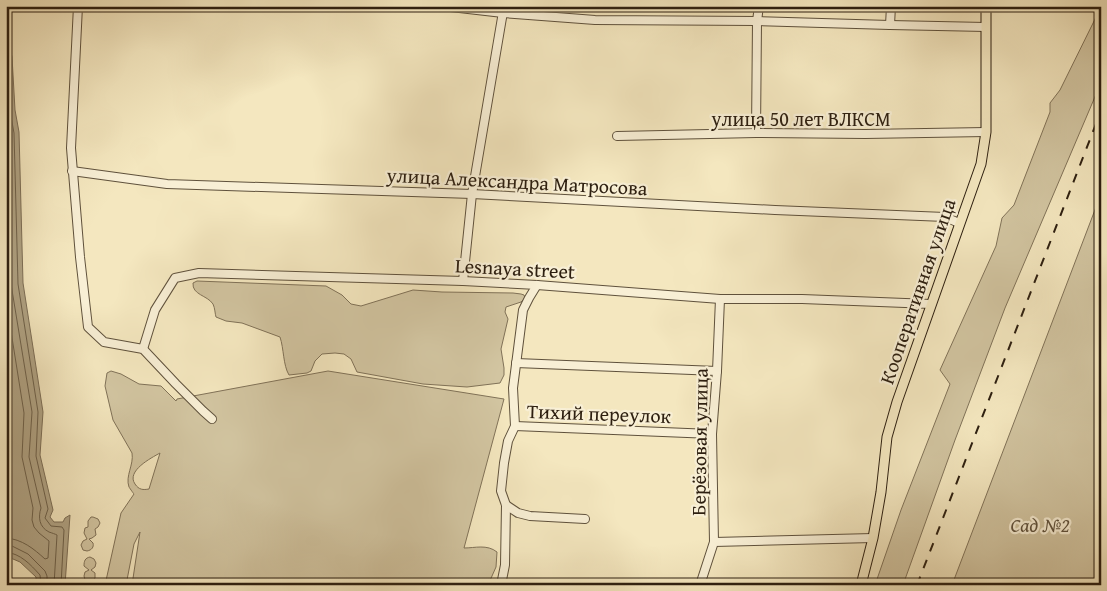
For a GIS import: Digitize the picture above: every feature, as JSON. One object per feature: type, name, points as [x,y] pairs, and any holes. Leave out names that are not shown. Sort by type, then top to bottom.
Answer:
[{"type":"main road","name":"Кооперативная улица","points":[[860,585],[873,538],[881,492],[887,437],[897,402],[981,164],[986,132],[986,6]]},
{"type":"street","points":[[78,6],[70,148],[88,327],[104,342],[143,349],[212,419]]},
{"type":"street","points":[[442,6],[504,10],[595,20],[757,20],[890,26],[986,27]]},
{"type":"street","points":[[756,133],[757,20],[759,6]]},
{"type":"street","points":[[890,26],[891,6]]},
{"type":"street","points":[[463,281],[472,194],[504,10]]},
{"type":"street","name":"улица 50 лет ВЛКСМ","points":[[617,136],[986,132]]},
{"type":"street","name":"улица Александра Матросова","points":[[72,171],[167,184],[472,194],[775,210],[945,216],[959,223]]},
{"type":"street","name":"Lesnaya street","points":[[143,349],[155,310],[175,278],[199,273],[463,281],[720,299],[802,299],[931,304]]},
{"type":"street","points":[[501,585],[505,565],[506,505],[501,491],[508,441],[515,426],[513,388],[516,363],[523,310],[538,285]]},
{"type":"street","name":"Берёзовая улица","points":[[700,585],[714,542],[712,434],[720,299]]},
{"type":"street","points":[[516,363],[717,371]]},
{"type":"street","name":"Тихий переулок","points":[[515,426],[712,434]]},
{"type":"street","points":[[506,505],[518,514],[585,520]]},
{"type":"street","points":[[714,542],[873,538]]},
{"type":"green space","points":[[1101,7],[1101,66],[1097,73],[1100,85],[1005,308],[903,585],[875,585],[901,510],[950,384],[940,370],[996,246],[1002,218],[1014,205],[1050,112],[1050,103],[1060,90]]},
{"type":"green space","name":"Сад №2","points":[[1101,194],[1101,585],[952,585]]},
{"type":"green space","points":[[197,281],[326,286],[342,295],[351,304],[361,306],[413,290],[513,293],[524,295],[525,298],[521,302],[506,307],[505,312],[508,319],[501,349],[504,375],[500,383],[467,387],[423,384],[357,372],[351,359],[344,354],[335,353],[322,354],[315,361],[311,371],[307,373],[289,375],[280,337],[242,323],[226,321],[216,317],[213,304],[197,293],[193,287],[193,283]]},
{"type":"green space","points":[[111,371],[121,374],[139,384],[161,386],[176,401],[177,399],[328,371],[504,399],[464,548],[485,547],[497,552],[496,567],[488,585],[132,585],[140,532],[134,544],[126,585],[105,585],[121,513],[134,494],[128,483],[132,453],[113,420],[105,386],[107,373]],"holes":[[[160,453],[149,489],[138,487],[133,479],[134,474],[141,466]]]},
{"type":"green space","points":[[91,517],[98,519],[100,523],[95,529],[96,535],[89,539],[93,543],[93,547],[87,551],[83,550],[81,545],[87,539],[84,533]]},
{"type":"green space","points":[[90,557],[96,563],[95,567],[91,570],[95,573],[95,578],[89,582],[85,580],[85,572],[89,570],[84,566],[84,563]]},
{"type":"water","points":[[6,27],[12,57],[15,110],[19,132],[23,283],[43,412],[40,455],[53,510],[50,517],[54,522],[63,522],[70,515],[65,585],[36,584],[36,577],[20,562],[6,556]]},
{"type":"railway","points":[[917,585],[1101,111]]}]
